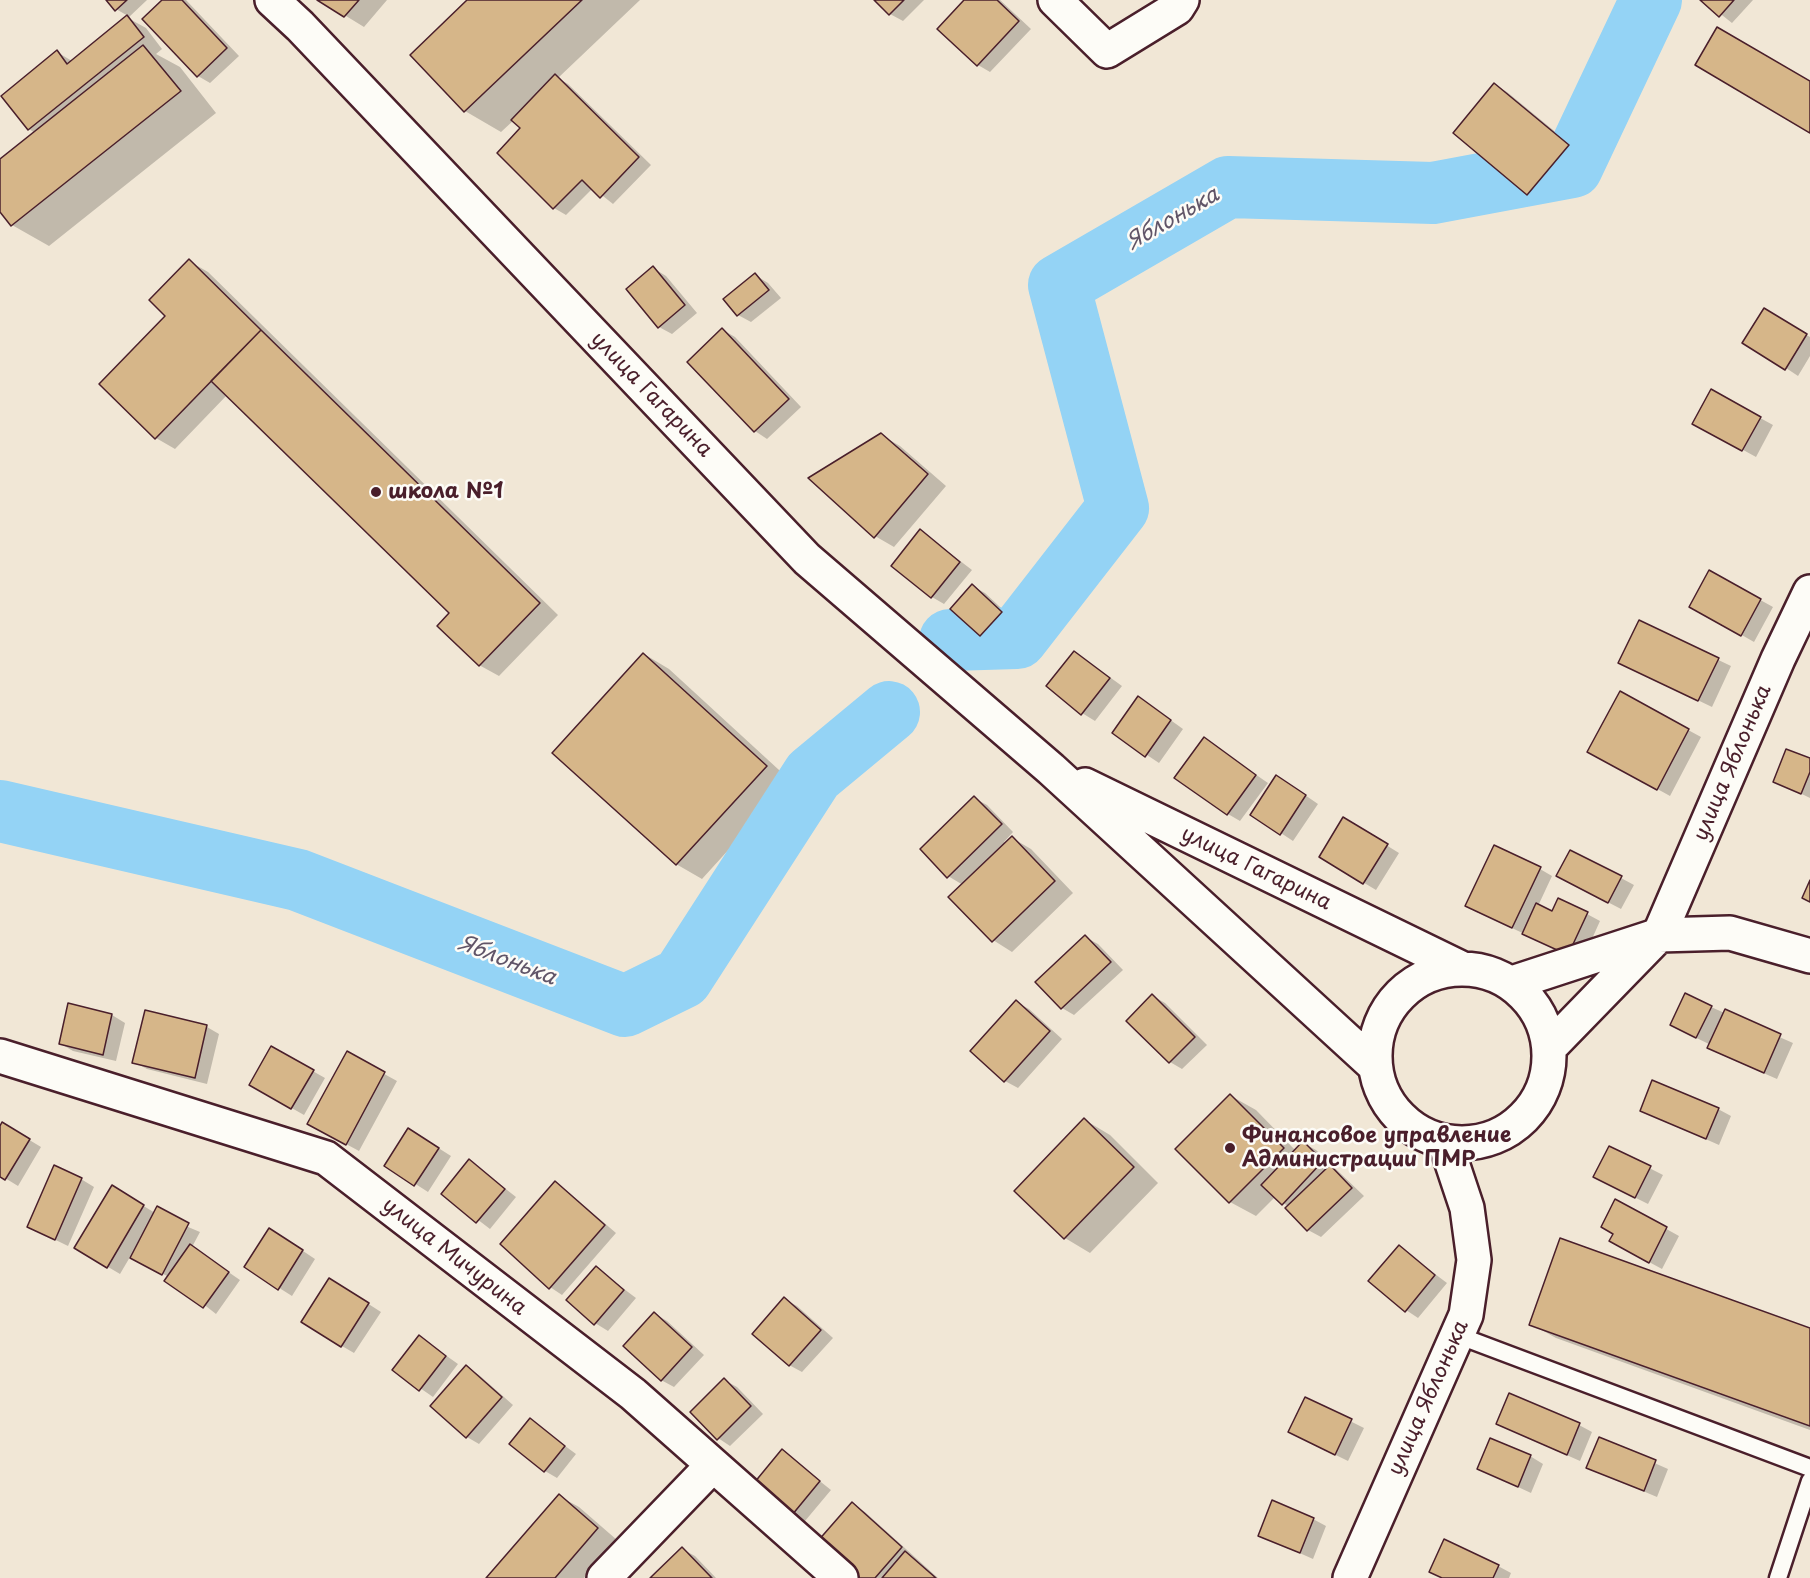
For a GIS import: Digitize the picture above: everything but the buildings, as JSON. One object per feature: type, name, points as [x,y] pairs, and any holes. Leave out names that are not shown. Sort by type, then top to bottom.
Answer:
[{"type":"street","name":"улица Гагарина","points":[[272,0],[300,26],[807,559],[1051,769],[1375,1066]]},
{"type":"street","points":[[1055,0],[1107,51],[1176,8],[1182,0]]},
{"type":"street","name":"улица Яблонька","points":[[1659,935],[1778,659],[1810,592]]},
{"type":"street","name":"улица Гагарина","points":[[1051,769],[1461,968]]},
{"type":"street","points":[[1512,983],[1659,935],[1730,933],[1810,956]]},
{"type":"street","points":[[1550,1047],[1659,935]]},
{"type":"street","name":"улица Гагарина","points":[[1461,968],[1479,970],[1512,983],[1538,1011],[1550,1047],[1544,1088],[1522,1121],[1486,1141],[1445,1142],[1411,1127],[1387,1100],[1375,1066],[1376,1041],[1383,1018],[1396,998],[1422,978],[1437,972],[1461,968]]},
{"type":"street","name":"улица Мичурина","points":[[0,1056],[326,1158],[633,1394],[841,1578]]},
{"type":"street","name":"улица Яблонька","points":[[1350,1578],[1466,1315],[1474,1260],[1467,1208],[1445,1142]]},
{"type":"street","points":[[604,1578],[712,1465]]},
{"type":"lane","points":[[1457,1335],[1810,1468]]},
{"type":"lane","points":[[1778,1578],[1810,1481]]},
{"type":"waterway","name":"Яблонька","points":[[950,640],[1017,638],[1118,508],[1059,285],[1228,187],[1433,193],[1572,167],[1651,0]]},
{"type":"waterway","name":"Яблонька","points":[[0,811],[298,880],[625,1006],[682,978],[813,775],[889,712]]},
{"type":"place","name":"школа №1","points":[[376,492]]},
{"type":"place","name":"Финансовое управление Администрации ПМР","points":[[1230,1148]]}]
